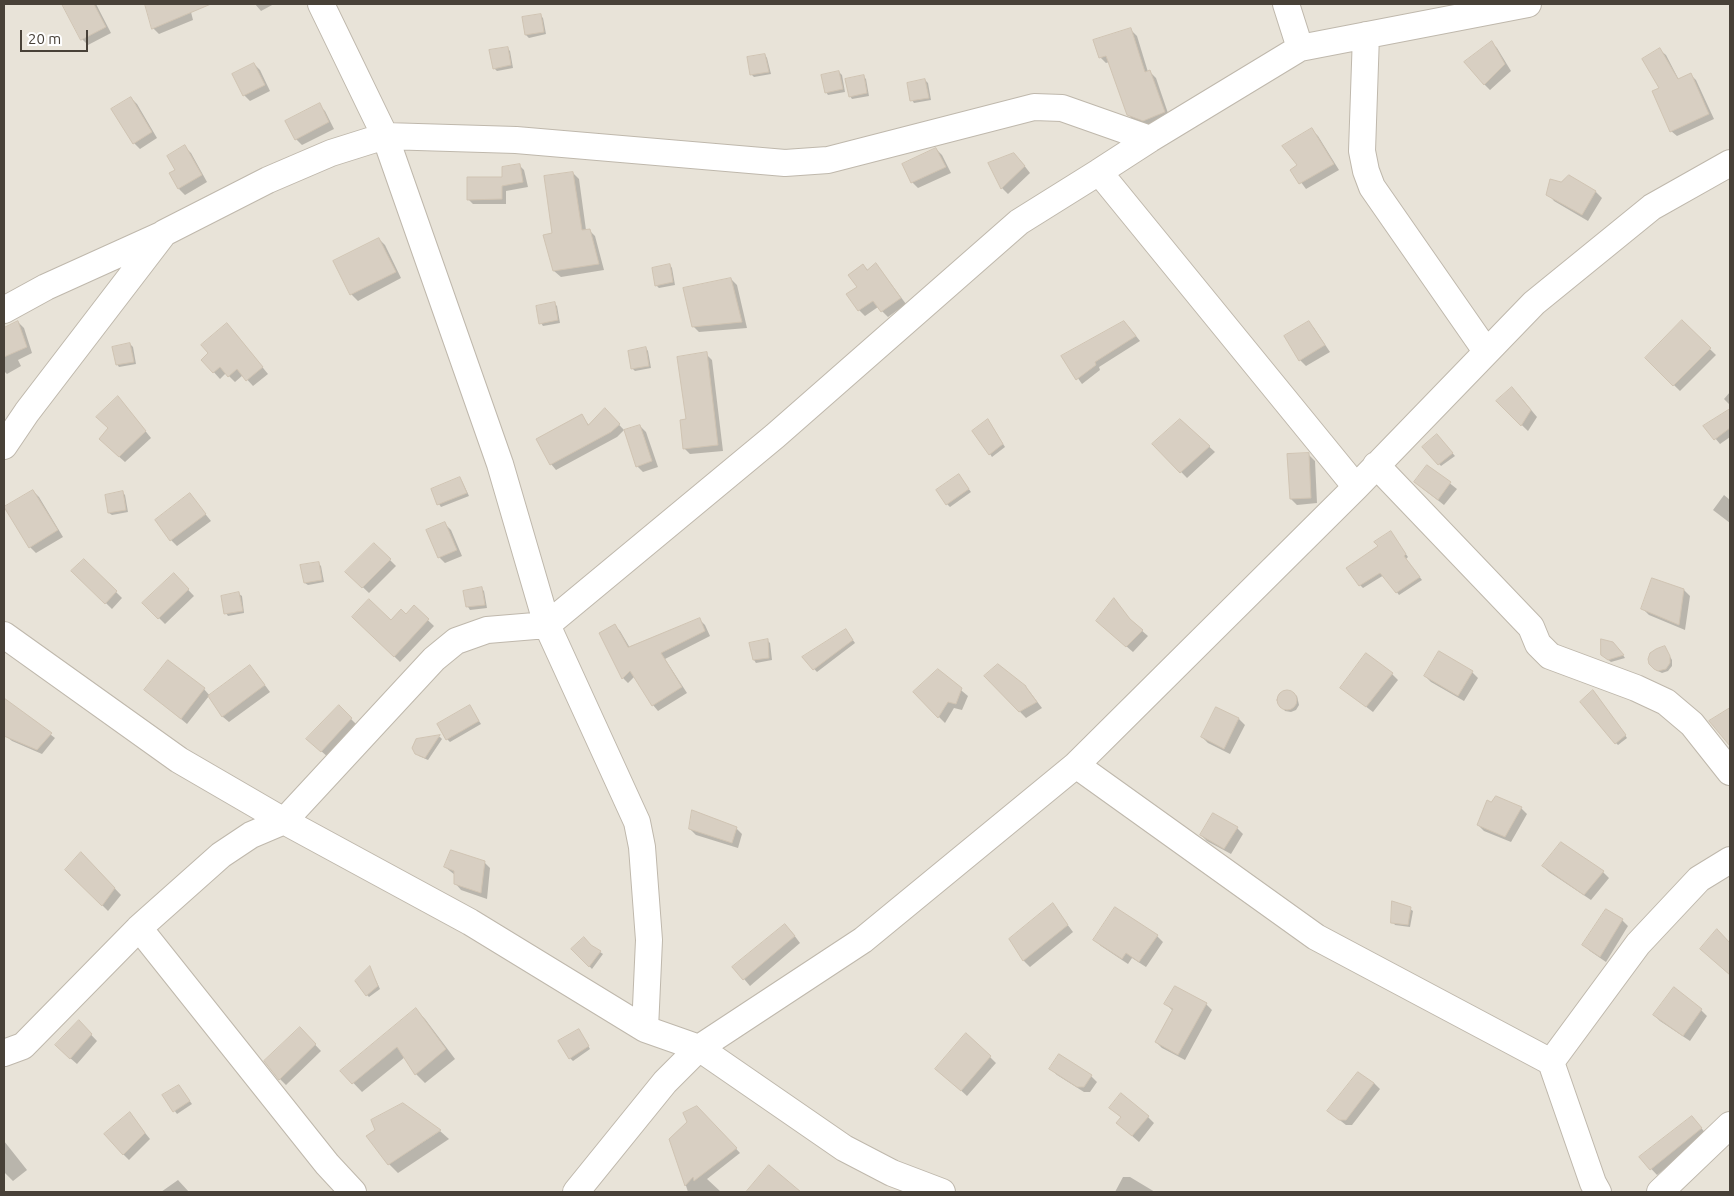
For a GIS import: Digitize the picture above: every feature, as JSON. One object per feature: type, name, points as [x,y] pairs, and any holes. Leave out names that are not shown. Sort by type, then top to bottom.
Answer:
[{"type":"street","points":[[321,4],[385,136],[500,464],[547,625],[637,822],[642,847],[649,940],[645,1029]]},
{"type":"street","points":[[1286,4],[1300,48]]},
{"type":"street","points":[[4,1053],[23,1046],[139,928],[221,855],[251,835],[284,821],[434,659],[456,640],[487,630],[547,625],[775,436],[1019,222],[1150,139],[1300,48],[1528,4]]},
{"type":"street","points":[[1366,35],[1362,151],[1372,187],[1486,351]]},
{"type":"street","points":[[4,310],[46,287],[164,233],[268,180],[331,153],[385,136],[516,140],[784,163],[828,160],[1034,106],[1062,108],[1150,139]]},
{"type":"street","points":[[576,1192],[665,1082],[699,1048],[863,940],[1076,765],[1356,487],[1534,303],[1652,207],[1730,163]]},
{"type":"street","points":[[1099,172],[1356,487]]},
{"type":"street","points":[[4,446],[27,412],[164,233]]},
{"type":"street","points":[[1376,465],[1531,627],[1538,644],[1550,656],[1636,688],[1666,702],[1692,724],[1730,772]]},
{"type":"street","points":[[4,635],[179,760],[284,821],[470,922],[645,1029],[699,1048],[844,1148],[892,1173],[942,1192]]},
{"type":"street","points":[[1076,765],[1316,937],[1551,1062],[1598,1192]]},
{"type":"street","points":[[1551,1062],[1638,944],[1700,879],[1730,860]]},
{"type":"street","points":[[139,928],[327,1164],[353,1192]]},
{"type":"street","points":[[1660,1192],[1730,1125]]},
{"type":"shaded area","points":[[4,4],[1730,4],[1730,1192],[4,1192]]},
{"type":"building","points":[[62,4],[94,4],[106,27],[81,40]]},
{"type":"building","points":[[145,4],[211,4],[152,29]]},
{"type":"building","points":[[541,14],[544,32],[525,35],[522,17]]},
{"type":"building","points":[[1131,28],[1145,72],[1150,70],[1165,112],[1143,121],[1127,115],[1106,56],[1099,58],[1093,40]]},
{"type":"building","points":[[1492,41],[1505,64],[1484,85],[1464,62]]},
{"type":"building","points":[[508,47],[511,65],[493,69],[489,50]]},
{"type":"building","points":[[1660,48],[1678,79],[1691,73],[1709,114],[1670,132],[1652,91],[1659,88],[1642,59]]},
{"type":"building","points":[[765,54],[769,72],[750,75],[747,57]]},
{"type":"building","points":[[254,63],[265,85],[243,96],[232,74]]},
{"type":"building","points":[[839,71],[843,89],[825,93],[821,75]]},
{"type":"building","points":[[864,75],[867,93],[849,97],[845,79]]},
{"type":"building","points":[[925,79],[929,98],[910,101],[907,83]]},
{"type":"building","points":[[131,97],[152,132],[133,144],[111,109]]},
{"type":"building","points":[[320,103],[329,122],[295,140],[285,121]]},
{"type":"building","points":[[1312,128],[1334,164],[1299,184],[1290,170],[1297,165],[1282,146]]},
{"type":"building","points":[[185,145],[202,175],[178,189],[169,173],[175,170],[167,156]]},
{"type":"building","points":[[936,148],[946,167],[911,183],[902,164]]},
{"type":"building","points":[[1014,153],[1025,166],[1001,189],[988,163]]},
{"type":"building","points":[[520,164],[523,182],[502,186],[502,199],[467,200],[467,177],[502,177],[502,167]]},
{"type":"building","points":[[573,172],[582,230],[590,229],[599,264],[553,271],[543,235],[552,233],[544,176]]},
{"type":"building","points":[[1569,175],[1596,191],[1582,215],[1546,195],[1550,179],[1561,182]]},
{"type":"building","points":[[379,238],[396,272],[350,295],[333,261]]},
{"type":"building","points":[[876,263],[901,298],[881,312],[873,301],[858,311],[846,294],[857,287],[848,275],[863,264],[867,270]]},
{"type":"building","points":[[670,264],[673,282],[655,286],[652,268]]},
{"type":"building","points":[[731,278],[742,322],[692,327],[683,288]]},
{"type":"building","points":[[555,302],[558,320],[539,324],[536,306]]},
{"type":"building","points":[[1682,320],[1711,348],[1673,386],[1645,358]]},
{"type":"building","points":[[18,321],[27,347],[4,357],[4,328]]},
{"type":"building","points":[[1124,321],[1136,336],[1095,362],[1096,365],[1076,380],[1061,356]]},
{"type":"building","points":[[1309,321],[1325,345],[1299,361],[1284,336]]},
{"type":"building","points":[[227,323],[263,367],[246,381],[237,369],[228,377],[220,367],[213,373],[201,360],[208,353],[201,345]]},
{"type":"building","points":[[130,343],[134,362],[116,365],[112,347]]},
{"type":"building","points":[[646,347],[649,366],[631,369],[628,351]]},
{"type":"building","points":[[707,352],[718,445],[683,449],[680,420],[686,419],[677,357]]},
{"type":"building","points":[[1512,387],[1531,410],[1521,426],[1496,401]]},
{"type":"building","points":[[118,396],[146,431],[119,457],[99,439],[108,428],[96,417]]},
{"type":"building","points":[[605,408],[620,424],[611,432],[550,465],[536,439],[582,414],[588,425]]},
{"type":"building","points":[[1730,409],[1730,428],[1714,440],[1703,426]]},
{"type":"building","points":[[988,419],[1003,444],[989,455],[972,431]]},
{"type":"building","points":[[1180,419],[1210,446],[1180,473],[1152,444]]},
{"type":"building","points":[[640,425],[652,461],[636,467],[624,430]]},
{"type":"building","points":[[1437,434],[1453,453],[1438,465],[1422,447]]},
{"type":"building","points":[[1309,453],[1311,498],[1290,499],[1287,454]]},
{"type":"building","points":[[1427,465],[1451,482],[1438,500],[1414,482]]},
{"type":"building","points":[[959,474],[969,489],[946,505],[936,490]]},
{"type":"building","points":[[460,477],[467,493],[437,505],[431,489]]},
{"type":"building","points":[[33,490],[58,530],[29,548],[4,507]]},
{"type":"building","points":[[123,491],[126,510],[108,513],[105,495]]},
{"type":"building","points":[[190,493],[206,514],[170,541],[155,520]]},
{"type":"building","points":[[445,522],[457,550],[438,558],[426,530]]},
{"type":"building","points":[[1391,531],[1406,554],[1404,556],[1420,577],[1396,593],[1380,573],[1359,586],[1346,568],[1378,546],[1374,542]]},
{"type":"building","points":[[374,543],[391,559],[362,588],[345,572]]},
{"type":"building","points":[[84,559],[117,591],[105,604],[71,571]]},
{"type":"building","points":[[319,562],[322,580],[304,583],[300,565]]},
{"type":"building","points":[[174,573],[189,589],[158,619],[142,603]]},
{"type":"building","points":[[1652,578],[1684,589],[1679,625],[1641,609]]},
{"type":"building","points":[[482,587],[485,605],[466,607],[463,591]]},
{"type":"building","points":[[239,592],[243,611],[224,614],[221,596]]},
{"type":"building","points":[[1114,598],[1130,619],[1143,630],[1126,647],[1096,621]]},
{"type":"building","points":[[369,599],[391,620],[401,609],[406,614],[414,605],[429,619],[394,657],[352,617]]},
{"type":"building","points":[[700,618],[705,631],[661,653],[682,687],[652,706],[630,671],[622,679],[599,633],[615,624],[628,647]]},
{"type":"building","points":[[846,629],[853,640],[813,670],[802,657]]},
{"type":"building","points":[[768,639],[769,658],[753,660],[749,643]]},
{"type":"building","points":[[1601,639],[1613,642],[1624,655],[1608,660],[1601,655]]},
{"type":"building","points":[[1665,646],[1670,656],[1670,663],[1666,669],[1658,671],[1649,664],[1648,659],[1650,653]]},
{"type":"building","points":[[1439,651],[1473,671],[1458,696],[1424,676]]},
{"type":"building","points":[[1366,653],[1393,673],[1366,707],[1340,688]]},
{"type":"building","points":[[168,660],[205,688],[181,719],[144,690]]},
{"type":"building","points":[[998,664],[1026,686],[1037,702],[1019,712],[984,676]]},
{"type":"building","points":[[250,665],[265,685],[222,717],[208,696]]},
{"type":"building","points":[[938,669],[962,688],[956,704],[948,702],[938,718],[913,692]]},
{"type":"building","points":[[1283,690],[1291,690],[1297,696],[1297,704],[1291,710],[1283,710],[1277,704],[1277,696]]},
{"type":"building","points":[[1593,690],[1626,735],[1615,744],[1580,702]]},
{"type":"building","points":[[4,698],[52,733],[37,750],[4,736]]},
{"type":"building","points":[[339,705],[352,718],[321,752],[306,739]]},
{"type":"building","points":[[470,705],[479,721],[446,740],[437,724]]},
{"type":"building","points":[[1216,707],[1239,718],[1224,749],[1201,737]]},
{"type":"building","points":[[1730,708],[1730,746],[1709,721]]},
{"type":"building","points":[[440,735],[425,758],[415,754],[412,748],[416,739]]},
{"type":"building","points":[[1496,796],[1522,807],[1505,837],[1477,825],[1487,800],[1491,802]]},
{"type":"building","points":[[692,810],[737,827],[732,843],[689,829]]},
{"type":"building","points":[[1213,813],[1238,827],[1224,849],[1200,835]]},
{"type":"building","points":[[1561,842],[1604,871],[1584,895],[1542,866]]},
{"type":"building","points":[[451,850],[485,861],[481,893],[454,884],[454,871],[444,867]]},
{"type":"building","points":[[81,852],[115,888],[102,906],[65,870]]},
{"type":"building","points":[[1392,901],[1411,907],[1408,925],[1391,923]]},
{"type":"building","points":[[1053,903],[1068,925],[1023,961],[1009,939]]},
{"type":"building","points":[[1115,907],[1158,935],[1139,962],[1126,953],[1122,959],[1093,940]]},
{"type":"building","points":[[1606,909],[1623,919],[1600,957],[1582,945]]},
{"type":"building","points":[[785,924],[795,936],[743,980],[732,967]]},
{"type":"building","points":[[1717,929],[1730,943],[1730,975],[1700,949]]},
{"type":"building","points":[[584,937],[591,945],[601,951],[589,967],[571,949]]},
{"type":"building","points":[[370,966],[378,986],[366,996],[355,981]]},
{"type":"building","points":[[1175,986],[1207,1003],[1178,1055],[1155,1042],[1173,1009],[1164,1004]]},
{"type":"building","points":[[1674,987],[1702,1009],[1683,1036],[1653,1015]]},
{"type":"building","points":[[416,1008],[446,1049],[415,1075],[397,1047],[352,1084],[340,1071]]},
{"type":"building","points":[[79,1020],[92,1034],[70,1059],[55,1045]]},
{"type":"building","points":[[300,1027],[316,1044],[279,1080],[264,1061]]},
{"type":"building","points":[[579,1029],[589,1046],[569,1059],[558,1041]]},
{"type":"building","points":[[966,1033],[991,1056],[961,1091],[935,1069]]},
{"type":"building","points":[[1059,1054],[1092,1075],[1084,1087],[1077,1087],[1049,1069]]},
{"type":"building","points":[[1358,1072],[1374,1083],[1346,1120],[1339,1120],[1327,1111]]},
{"type":"building","points":[[179,1085],[190,1101],[173,1112],[162,1095]]},
{"type":"building","points":[[1121,1093],[1149,1116],[1132,1136],[1116,1123],[1121,1117],[1109,1108]]},
{"type":"building","points":[[403,1103],[441,1130],[388,1165],[366,1136],[375,1130],[371,1120]]},
{"type":"building","points":[[697,1106],[737,1148],[694,1181],[693,1177],[685,1186],[669,1139],[687,1122],[683,1113]]},
{"type":"building","points":[[130,1112],[145,1133],[123,1155],[104,1134]]},
{"type":"building","points":[[1692,1116],[1702,1128],[1650,1170],[1639,1157]]},
{"type":"building","points":[[769,1165],[801,1192],[746,1192]]}]
